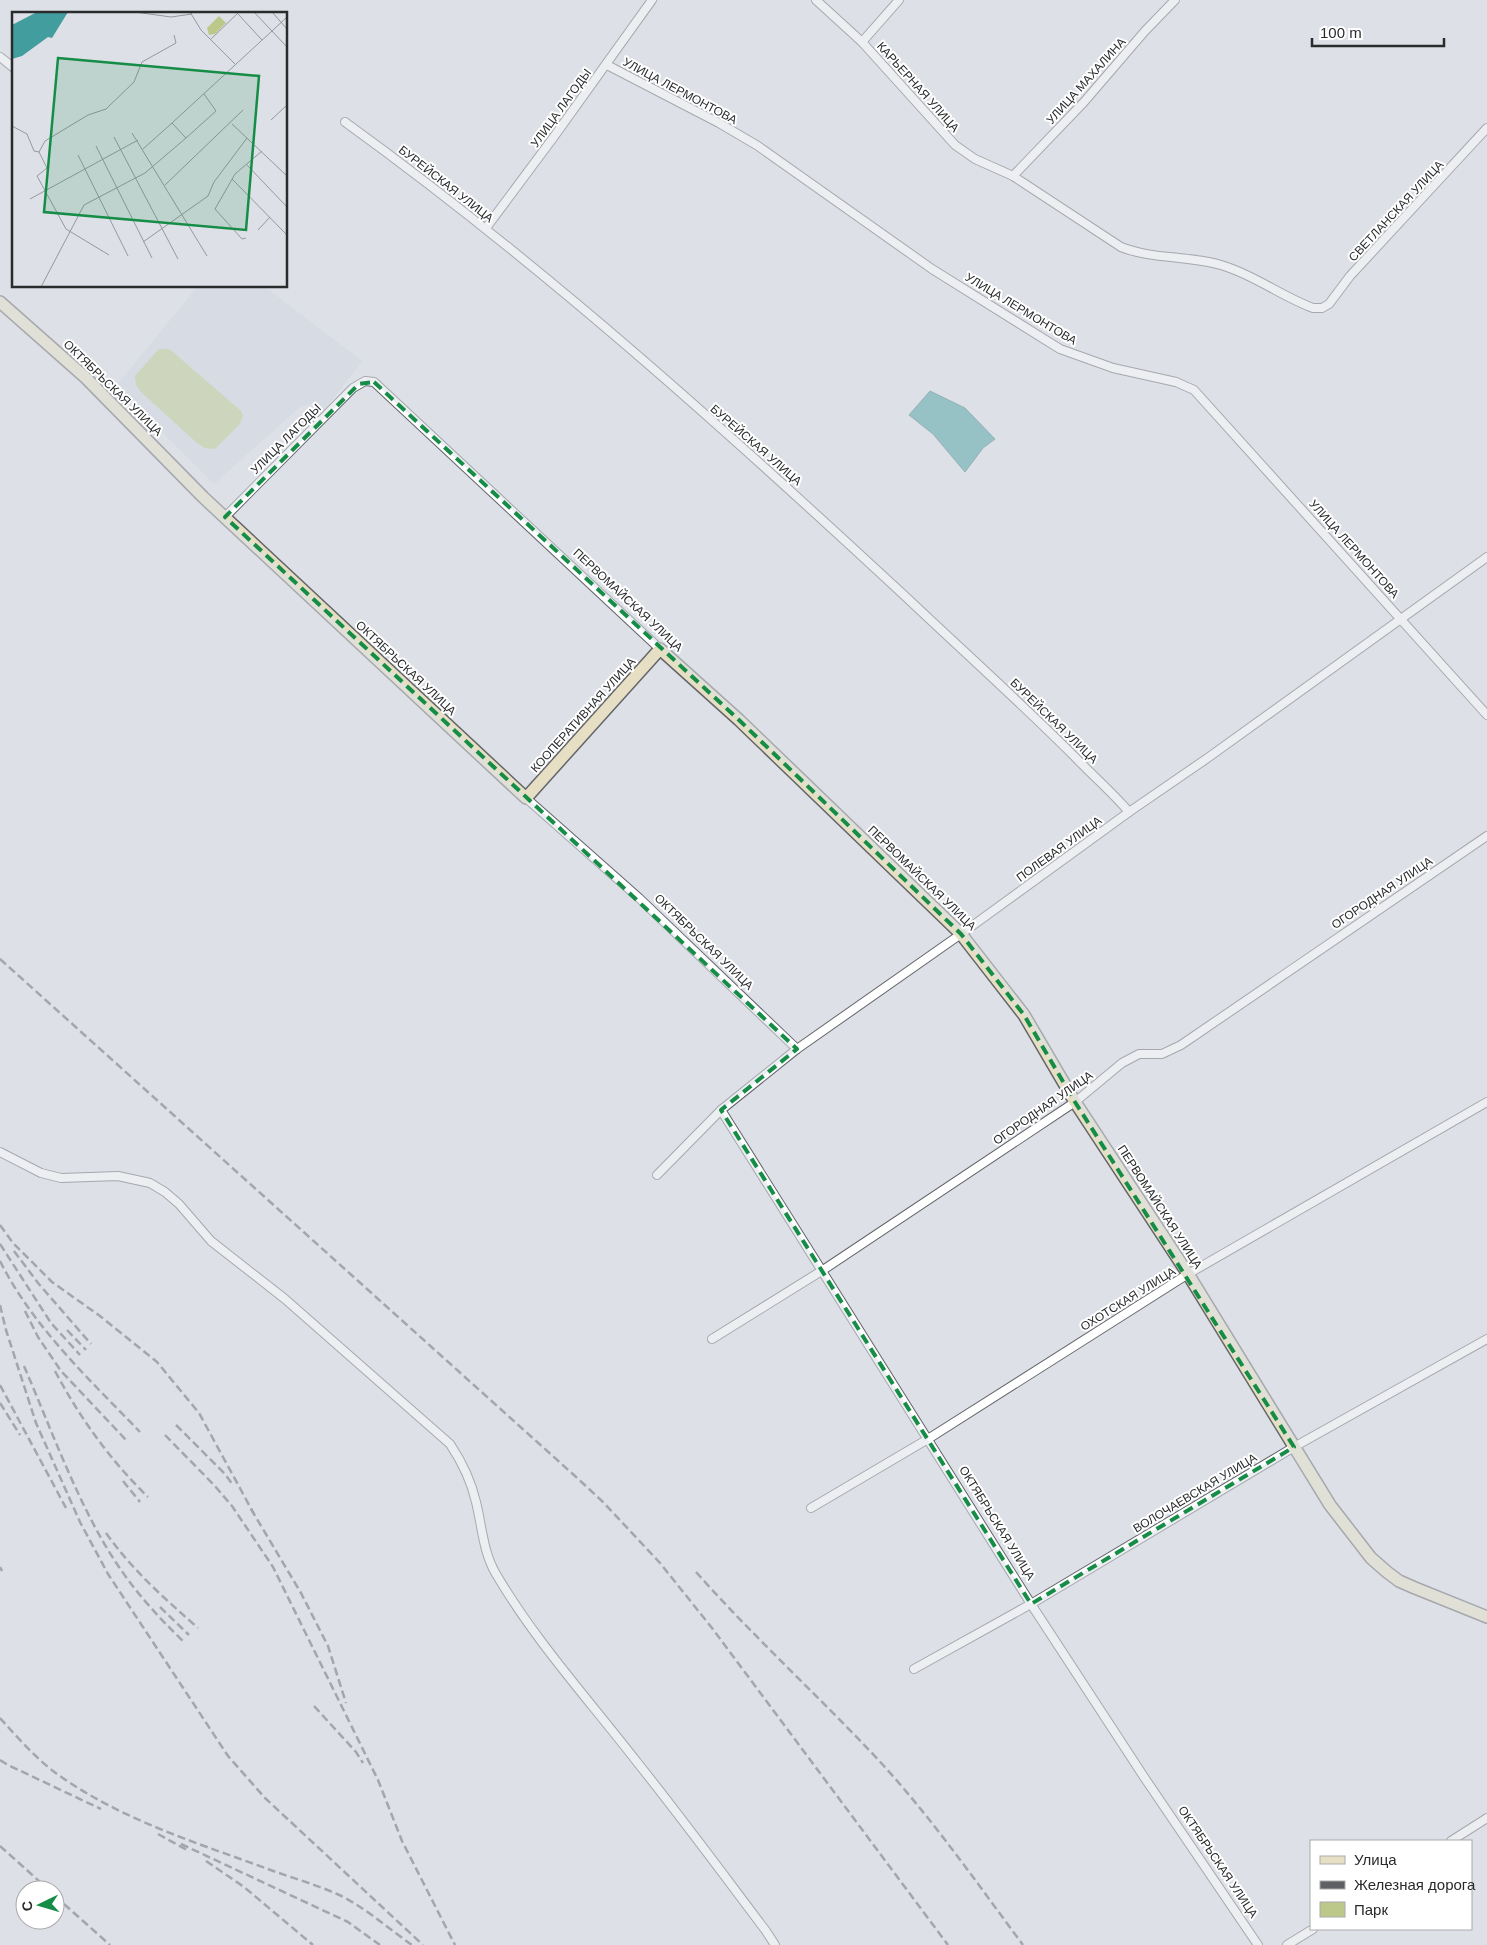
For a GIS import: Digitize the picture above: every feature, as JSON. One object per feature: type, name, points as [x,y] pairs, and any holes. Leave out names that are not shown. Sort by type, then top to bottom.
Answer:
[{"type":"main road","name":"ОКТЯБРЬСКАЯ УЛИЦА","points":[[0,302],[86,378],[203,498],[526,798]]},
{"type":"main road","name":"КООПЕРАТИВНАЯ УЛИЦА","points":[[526,798],[660,649]]},
{"type":"main road","name":"ПЕРВОМАЙСКАЯ УЛИЦА","points":[[660,649],[739,720],[961,934],[1024,1015],[1075,1102],[1188,1274],[1330,1505],[1371,1558],[1387,1572],[1415,1588],[1487,1616]]},
{"type":"street","name":"УЛИЦА ЛАГОДЫ","points":[[486,228],[607,65],[652,0]]},
{"type":"street","name":"КАРЬЕРНАЯ УЛИЦА","points":[[816,0],[862,42],[955,145],[975,159],[1013,176],[1128,249],[1207,261],[1226,266],[1303,304],[1313,308],[1322,308]]},
{"type":"street","points":[[862,42],[899,0]]},
{"type":"street","name":"УЛИЦА МАХАЛИНА","points":[[1013,176],[1084,102],[1145,31],[1175,0]]},
{"type":"street","points":[[0,57],[12,66]]},
{"type":"street","name":"УЛИЦА ЛЕРМОНТОВА","points":[[607,65],[720,123],[758,146],[792,168],[854,216],[932,269],[1060,349],[1113,368],[1176,382],[1194,390],[1487,715]]},
{"type":"street","name":"БУРЕЙСКАЯ УЛИЦА","points":[[346,122],[486,228],[637,356],[797,496],[1043,726],[1113,793],[1129,812]]},
{"type":"street","name":"СВЕТЛАНСКАЯ УЛИЦА","points":[[1322,308],[1329,304],[1350,276],[1487,128]]},
{"type":"street","name":"УЛИЦА ЛАГОДЫ","points":[[225,517],[353,388],[365,382]]},
{"type":"street","name":"ПЕРВОМАЙСКАЯ УЛИЦА","points":[[365,382],[374,382],[660,649]]},
{"type":"street","name":"ПОЛЕВАЯ УЛИЦА","points":[[657,1175],[721,1110],[797,1049],[961,934],[1487,557]]},
{"type":"street","name":"ОКТЯБРЬСКАЯ УЛИЦА","points":[[526,798],[639,898],[797,1049]]},
{"type":"street","name":"ОГОРОДНАЯ УЛИЦА","points":[[712,1339],[823,1270],[1075,1102],[1122,1063],[1139,1054],[1162,1054],[1181,1044],[1487,836]]},
{"type":"street","name":"ОХОТСКАЯ УЛИЦА","points":[[811,1508],[928,1439],[1188,1274],[1487,1102]]},
{"type":"street","name":"ОКТЯБРЬСКАЯ УЛИЦА","points":[[721,1110],[1031,1604],[1258,1945]]},
{"type":"street","points":[[0,1152],[41,1172],[61,1178],[118,1176],[150,1183],[165,1192],[179,1204],[211,1241],[285,1299],[450,1444],[468,1474],[485,1547],[494,1572],[518,1610],[550,1654],[637,1762],[766,1930],[775,1945]]},
{"type":"street","name":"ВОЛОЧАЕВСКАЯ УЛИЦА","points":[[914,1668],[1031,1604],[1294,1447],[1487,1339]]},
{"type":"street","points":[[1453,1840],[1487,1818]]},
{"type":"street","points":[[1287,1945],[1311,1930]]},
{"type":"highlighted area","points":[[374,382],[739,720],[961,934],[1024,1015],[1075,1102],[1294,1447],[1031,1604],[721,1110],[797,1049],[225,517],[359,384]]},
{"type":"shaded area","points":[[196,288],[267,288],[362,361],[323,412],[314,404],[301,406],[214,484],[116,386]]},
{"type":"green space","points":[[159,349],[168,349],[173,352],[241,411],[243,416],[240,424],[215,449],[205,448],[197,443],[140,391],[136,385],[135,376]]},
{"type":"water","points":[[930,391],[965,408],[995,439],[983,448],[965,472],[933,434],[909,415]]},
{"type":"railway","points":[[0,959],[603,1502],[660,1563],[712,1628],[948,1945]]},
{"type":"railway","points":[[0,1225],[13,1243],[52,1282],[100,1316],[157,1362],[199,1413],[254,1514]]},
{"type":"railway","points":[[0,1244],[51,1323],[80,1355]]},
{"type":"railway","points":[[14,1251],[38,1283],[91,1344]]},
{"type":"railway","points":[[0,1261],[13,1285],[45,1330],[82,1372],[140,1432]]},
{"type":"railway","points":[[0,1305],[6,1330],[36,1423],[80,1522],[108,1574],[228,1756],[265,1798],[423,1945]]},
{"type":"railway","points":[[25,1311],[38,1337],[61,1371],[127,1441]]},
{"type":"railway","points":[[67,1330],[86,1350]]},
{"type":"railway","points":[[24,1366],[67,1470],[105,1545],[142,1597],[184,1642]]},
{"type":"railway","points":[[55,1371],[75,1405],[108,1453],[148,1497]]},
{"type":"railway","points":[[0,1385],[66,1508]]},
{"type":"railway","points":[[0,1403],[20,1435]]},
{"type":"railway","points":[[176,1425],[225,1474],[233,1485]]},
{"type":"railway","points":[[165,1435],[232,1506],[273,1567],[378,1780],[402,1841],[455,1945]]},
{"type":"railway","points":[[123,1481],[140,1502]]},
{"type":"railway","points":[[251,1509],[301,1593],[328,1646],[346,1703]]},
{"type":"railway","points":[[106,1533],[138,1572],[198,1628]]},
{"type":"railway","points":[[0,1567],[2,1571]]},
{"type":"railway","points":[[696,1572],[738,1618],[891,1774],[950,1846],[1023,1945]]},
{"type":"railway","points":[[160,1607],[189,1635]]},
{"type":"railway","points":[[314,1706],[356,1752],[363,1763]]},
{"type":"railway","points":[[0,1718],[53,1771],[105,1804],[190,1841],[337,1894],[366,1911],[412,1945]]},
{"type":"railway","points":[[0,1760],[101,1809]]},
{"type":"railway","points":[[158,1834],[187,1850]]},
{"type":"railway","points":[[181,1844],[348,1922],[380,1945]]},
{"type":"railway","points":[[0,1846],[38,1880]]},
{"type":"railway","points":[[206,1861],[244,1887],[313,1945]]},
{"type":"railway","points":[[65,1905],[110,1945]]}]
